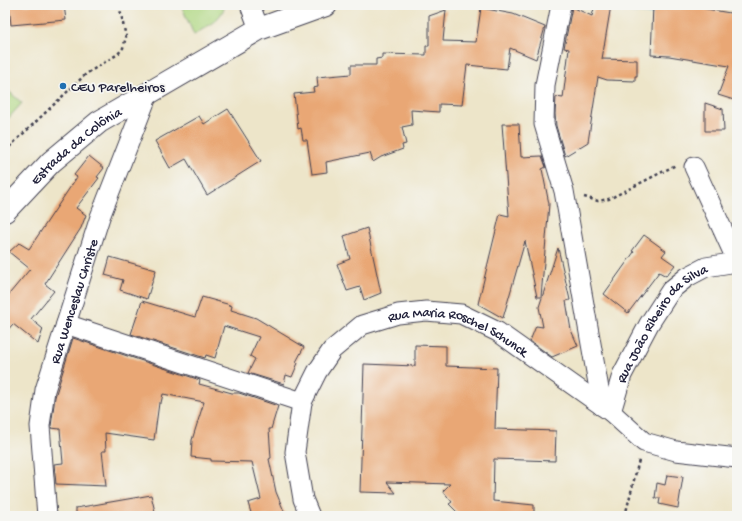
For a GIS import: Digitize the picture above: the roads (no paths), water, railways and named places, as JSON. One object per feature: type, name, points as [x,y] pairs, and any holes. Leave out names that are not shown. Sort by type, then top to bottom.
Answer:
[{"type":"main road","name":"Estrada da Colônia","points":[[5,211],[51,162],[99,122],[259,29],[326,5]]},
{"type":"street","points":[[250,5],[259,29]]},
{"type":"street","points":[[561,5],[545,85],[544,124],[564,191],[606,409]]},
{"type":"street","name":"Rua Wenceslau Christe","points":[[47,516],[40,426],[45,390],[100,217],[148,94]]},
{"type":"street","points":[[694,167],[737,262]]},
{"type":"street","name":"Rua João Ribeiro da Silva","points":[[606,409],[649,324],[671,290],[687,277],[706,267],[737,262]]},
{"type":"street","name":"Rua Maria Roschel Schunck","points":[[310,516],[303,499],[295,452],[302,402],[317,372],[332,350],[362,325],[398,314],[426,311],[461,314],[498,332],[606,409],[644,442],[676,451],[737,458]]},
{"type":"street","points":[[66,324],[302,402]]},
{"type":"waterway","points":[[618,5],[620,8],[660,13]]},
{"type":"place","name":"CEU Parelheiros","points":[[63,86]]}]
